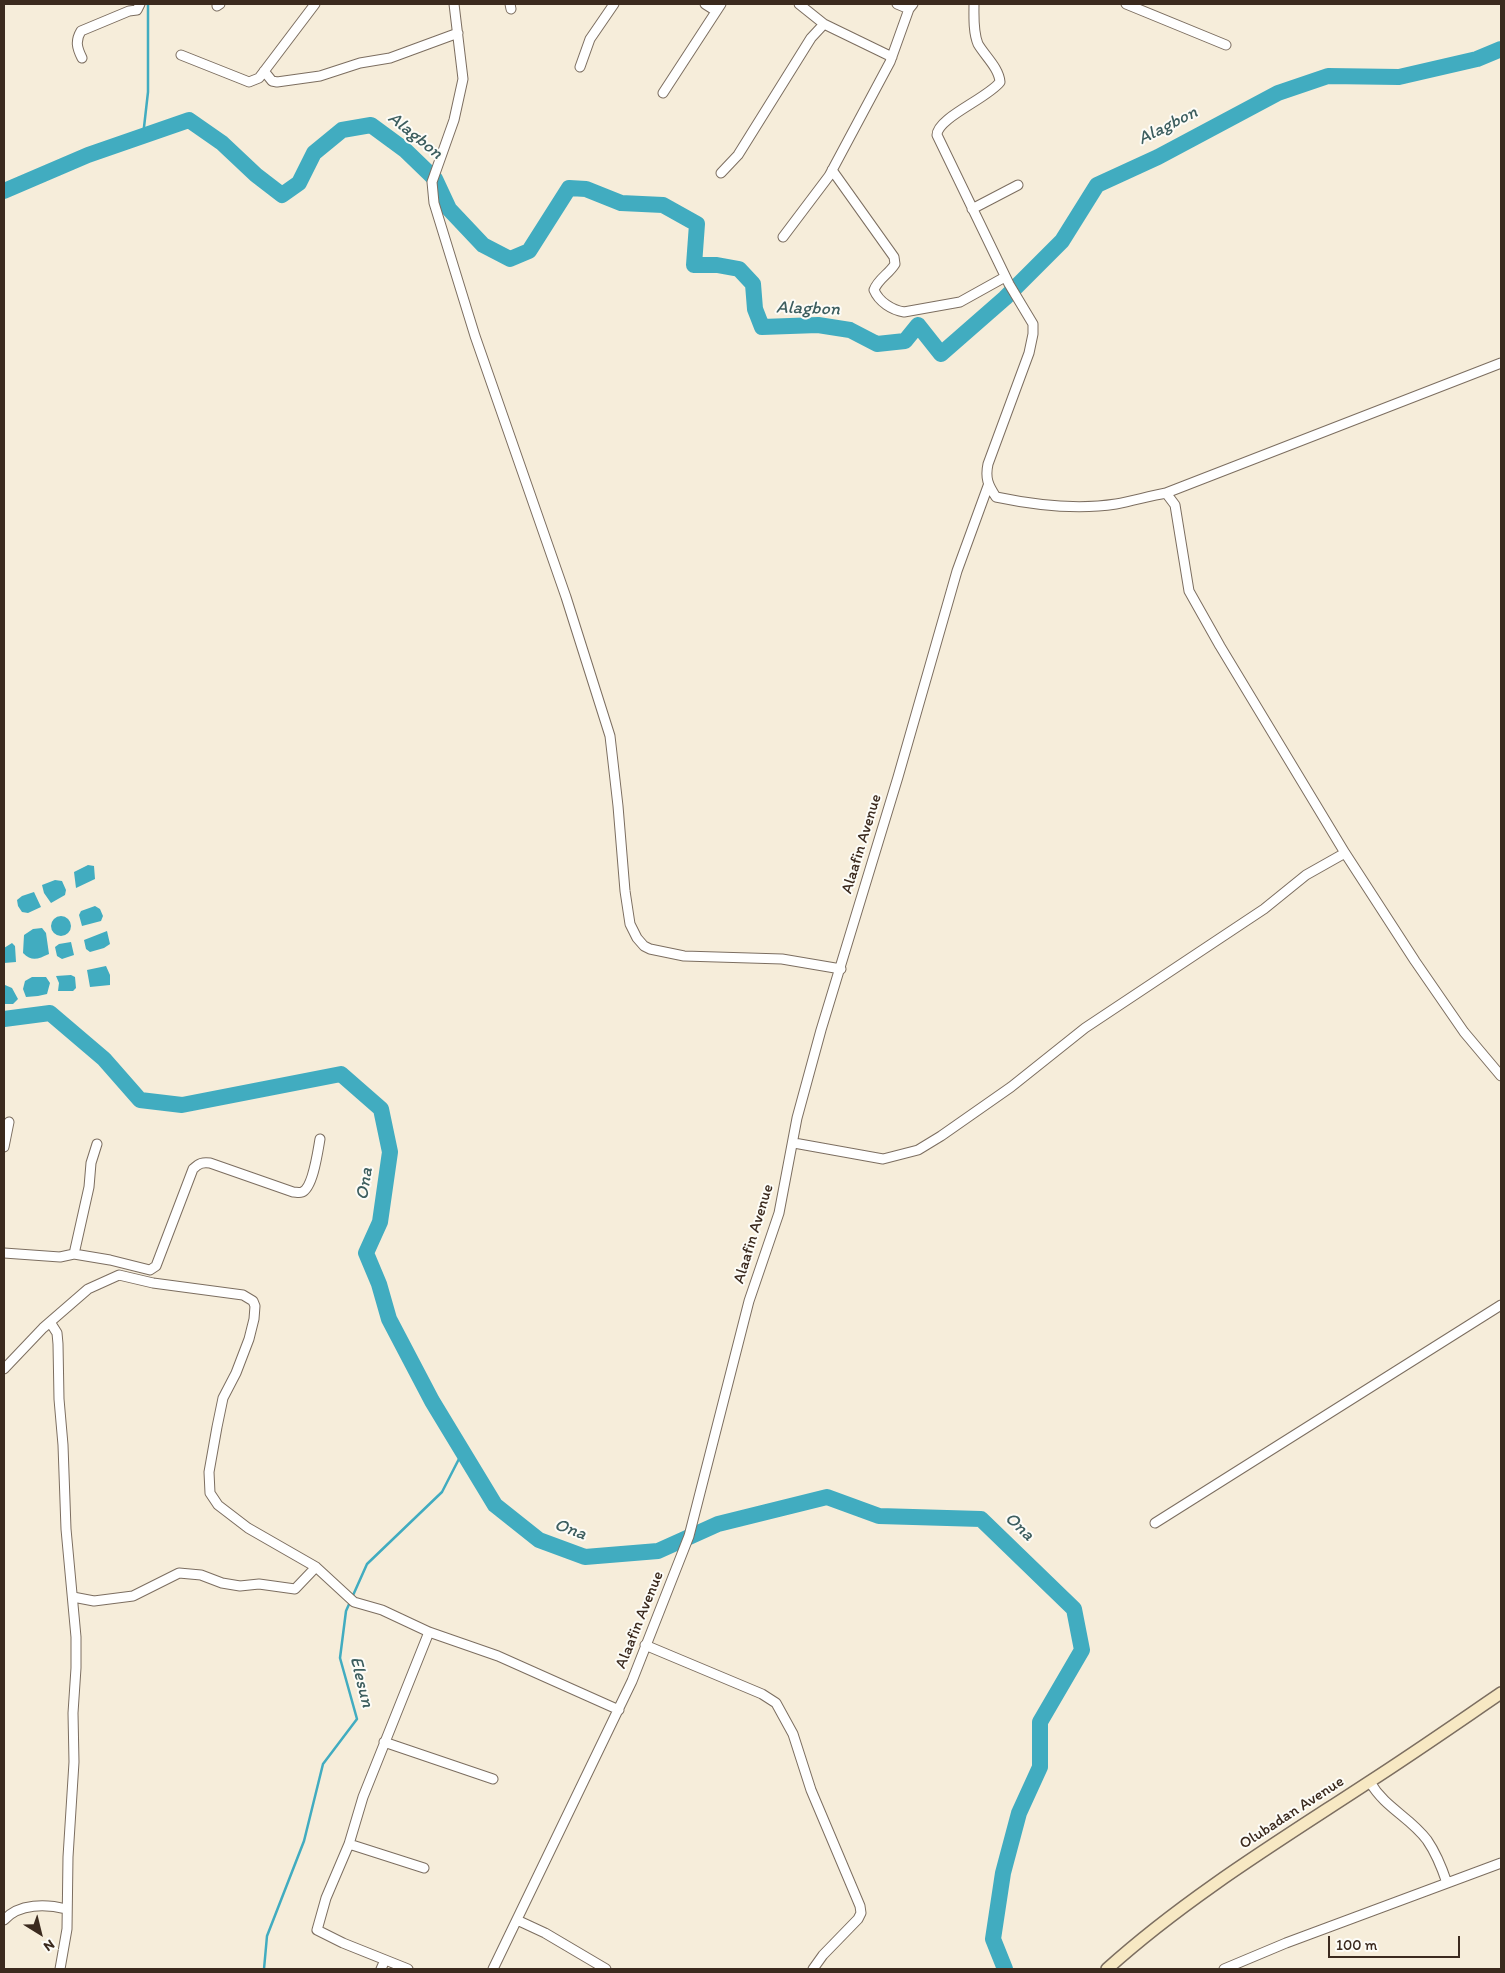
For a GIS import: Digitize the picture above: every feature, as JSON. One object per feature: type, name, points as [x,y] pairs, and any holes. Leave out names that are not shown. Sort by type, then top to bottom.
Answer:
[{"type":"street","points":[[82,58],[77,49],[77,38],[81,31],[129,10],[137,10],[140,4]]},
{"type":"street","points":[[181,55],[249,82],[259,78],[315,4]]},
{"type":"street","points":[[454,4],[463,79],[454,120],[432,182],[434,203],[475,336],[566,597],[610,736],[630,924],[637,938],[644,946],[650,949],[684,956],[782,959],[841,969]]},
{"type":"street","points":[[580,67],[590,39],[614,4]]},
{"type":"street","points":[[663,92],[718,7],[705,4]]},
{"type":"street","points":[[799,4],[824,24],[892,57]]},
{"type":"street","points":[[783,237],[832,170],[892,57],[911,6],[897,4]]},
{"type":"street","name":"Alaafin Avenue","points":[[493,1969],[619,1710],[689,1536],[749,1301],[779,1213],[794,1143],[797,1118],[821,1030],[841,969],[957,571],[988,486],[986,475],[988,464],[1029,354],[1033,324],[1007,280],[937,132],[947,121],[1000,82],[999,75],[978,42],[974,24],[974,4]]},
{"type":"street","points":[[1128,4],[1226,45]]},
{"type":"street","points":[[721,173],[738,155],[811,38],[824,24]]},
{"type":"street","points":[[264,71],[272,81],[277,82],[320,76],[360,63],[390,58],[458,33]]},
{"type":"street","points":[[832,170],[894,257],[895,264],[876,284],[874,290],[877,296],[896,311],[904,312],[960,302],[1007,280]]},
{"type":"street","points":[[972,209],[1018,185]]},
{"type":"street","points":[[988,486],[996,497],[1054,505],[1115,504],[1166,493],[1501,363]]},
{"type":"street","points":[[1166,493],[1175,505],[1189,591],[1225,655],[1345,852],[1464,1032],[1501,1076]]},
{"type":"street","points":[[794,1143],[883,1159],[918,1150],[1011,1087],[1085,1028],[1264,909],[1306,875],[1345,852]]},
{"type":"street","points":[[4,1147],[9,1122]]},
{"type":"street","points":[[4,1252],[60,1257],[74,1254],[110,1260],[150,1270],[156,1266],[193,1169],[200,1163],[210,1163],[293,1192],[302,1192],[311,1180],[320,1139]]},
{"type":"street","points":[[74,1254],[89,1187],[91,1162],[97,1144]]},
{"type":"street","points":[[110,1260],[111,1279]]},
{"type":"street","points":[[4,1368],[17,1353],[88,1289],[119,1275],[153,1283],[202,1290],[236,1292],[244,1295],[255,1306],[254,1319],[249,1339],[236,1373],[223,1398],[209,1472],[210,1493],[225,1512],[248,1528],[316,1567],[354,1602],[382,1610],[428,1632],[498,1656],[619,1710]]},
{"type":"street","points":[[1155,1523],[1501,1305]]},
{"type":"street","points":[[50,1322],[57,1333],[58,1344],[66,1529],[76,1637],[73,1713],[74,1762],[66,1909],[67,1929],[60,1969]]},
{"type":"street","points":[[73,1597],[94,1601],[133,1596],[179,1573],[201,1576],[222,1583],[240,1586],[258,1584],[295,1590],[316,1567]]},
{"type":"street","points":[[408,1969],[334,1939],[317,1930],[326,1898],[349,1844],[363,1796],[428,1632]]},
{"type":"street","points":[[645,1645],[762,1694],[776,1703],[784,1715],[793,1734],[812,1790],[860,1906],[861,1913],[858,1920],[823,1955],[813,1969]]},
{"type":"street","name":"Olubadan Avenue","points":[[1107,1969],[1188,1902],[1254,1856],[1370,1782],[1501,1693]]},
{"type":"street","points":[[384,1742],[493,1779]]},
{"type":"street","points":[[1370,1782],[1385,1803],[1427,1839],[1442,1867],[1446,1883]]},
{"type":"street","points":[[349,1844],[424,1868]]},
{"type":"street","points":[[1224,1969],[1286,1943],[1501,1862]]},
{"type":"street","points":[[4,1920],[16,1911],[29,1907],[52,1905],[66,1909]]},
{"type":"street","points":[[518,1920],[545,1933],[605,1969]]},
{"type":"street","points":[[381,1969],[385,1960]]},
{"type":"water","points":[[88,865],[94,866],[95,879],[76,888],[74,872]]},
{"type":"water","points":[[55,880],[62,881],[66,890],[65,895],[51,903],[44,893],[42,885]]},
{"type":"water","points":[[34,892],[41,907],[28,913],[22,912],[17,900]]},
{"type":"water","points":[[95,906],[100,909],[103,916],[101,921],[82,926],[79,915],[81,911]]},
{"type":"water","points":[[61,916],[68,919],[71,926],[68,933],[61,936],[54,933],[51,926],[54,919]]},
{"type":"water","points":[[42,928],[46,933],[49,954],[38,958],[29,958],[23,953],[24,935],[33,929]]},
{"type":"water","points":[[107,931],[110,944],[90,952],[86,949],[84,940]]},
{"type":"water","points":[[71,942],[74,955],[62,959],[57,956],[55,947],[59,944]]},
{"type":"water","points":[[12,943],[15,946],[16,962],[4,963],[4,948]]},
{"type":"water","points":[[106,966],[110,975],[110,985],[90,987],[87,970]]},
{"type":"water","points":[[71,975],[75,977],[76,988],[73,991],[58,991],[59,983],[56,976]]},
{"type":"water","points":[[32,977],[46,977],[50,983],[47,994],[26,997],[23,989],[25,981]]},
{"type":"water","points":[[5,985],[12,988],[18,999],[13,1004],[4,1004]]},
{"type":"waterway","points":[[143,136],[148,92],[148,4]]},
{"type":"waterway","name":"Alagbon","points":[[4,191],[88,155],[189,120],[222,143],[256,175],[282,195],[299,183],[314,153],[342,130],[371,125],[405,150],[435,179],[449,209],[483,245],[510,259],[529,251],[569,188],[586,189],[621,203],[663,205],[697,224],[694,265],[717,265],[739,269],[753,284],[755,309],[762,327],[818,325],[850,330],[877,344],[905,341],[918,325],[941,354],[1005,298],[1062,241],[1097,185],[1158,157],[1278,93],[1328,76],[1399,77],[1477,59],[1501,49]]},
{"type":"waterway","name":"Ona","points":[[4,1019],[50,1013],[104,1059],[140,1100],[182,1105],[341,1074],[381,1109],[390,1152],[380,1222],[366,1253],[379,1284],[389,1319],[432,1401],[495,1505],[539,1540],[585,1557],[658,1551],[718,1524],[827,1497],[879,1516],[981,1519],[1074,1609],[1082,1650],[1040,1722],[1040,1767],[1019,1813],[1003,1873],[993,1939],[1005,1969]]},
{"type":"waterway","name":"Elesun","points":[[264,1969],[267,1936],[304,1841],[323,1764],[357,1719],[340,1658],[346,1611],[367,1564],[442,1492],[463,1451]]}]
